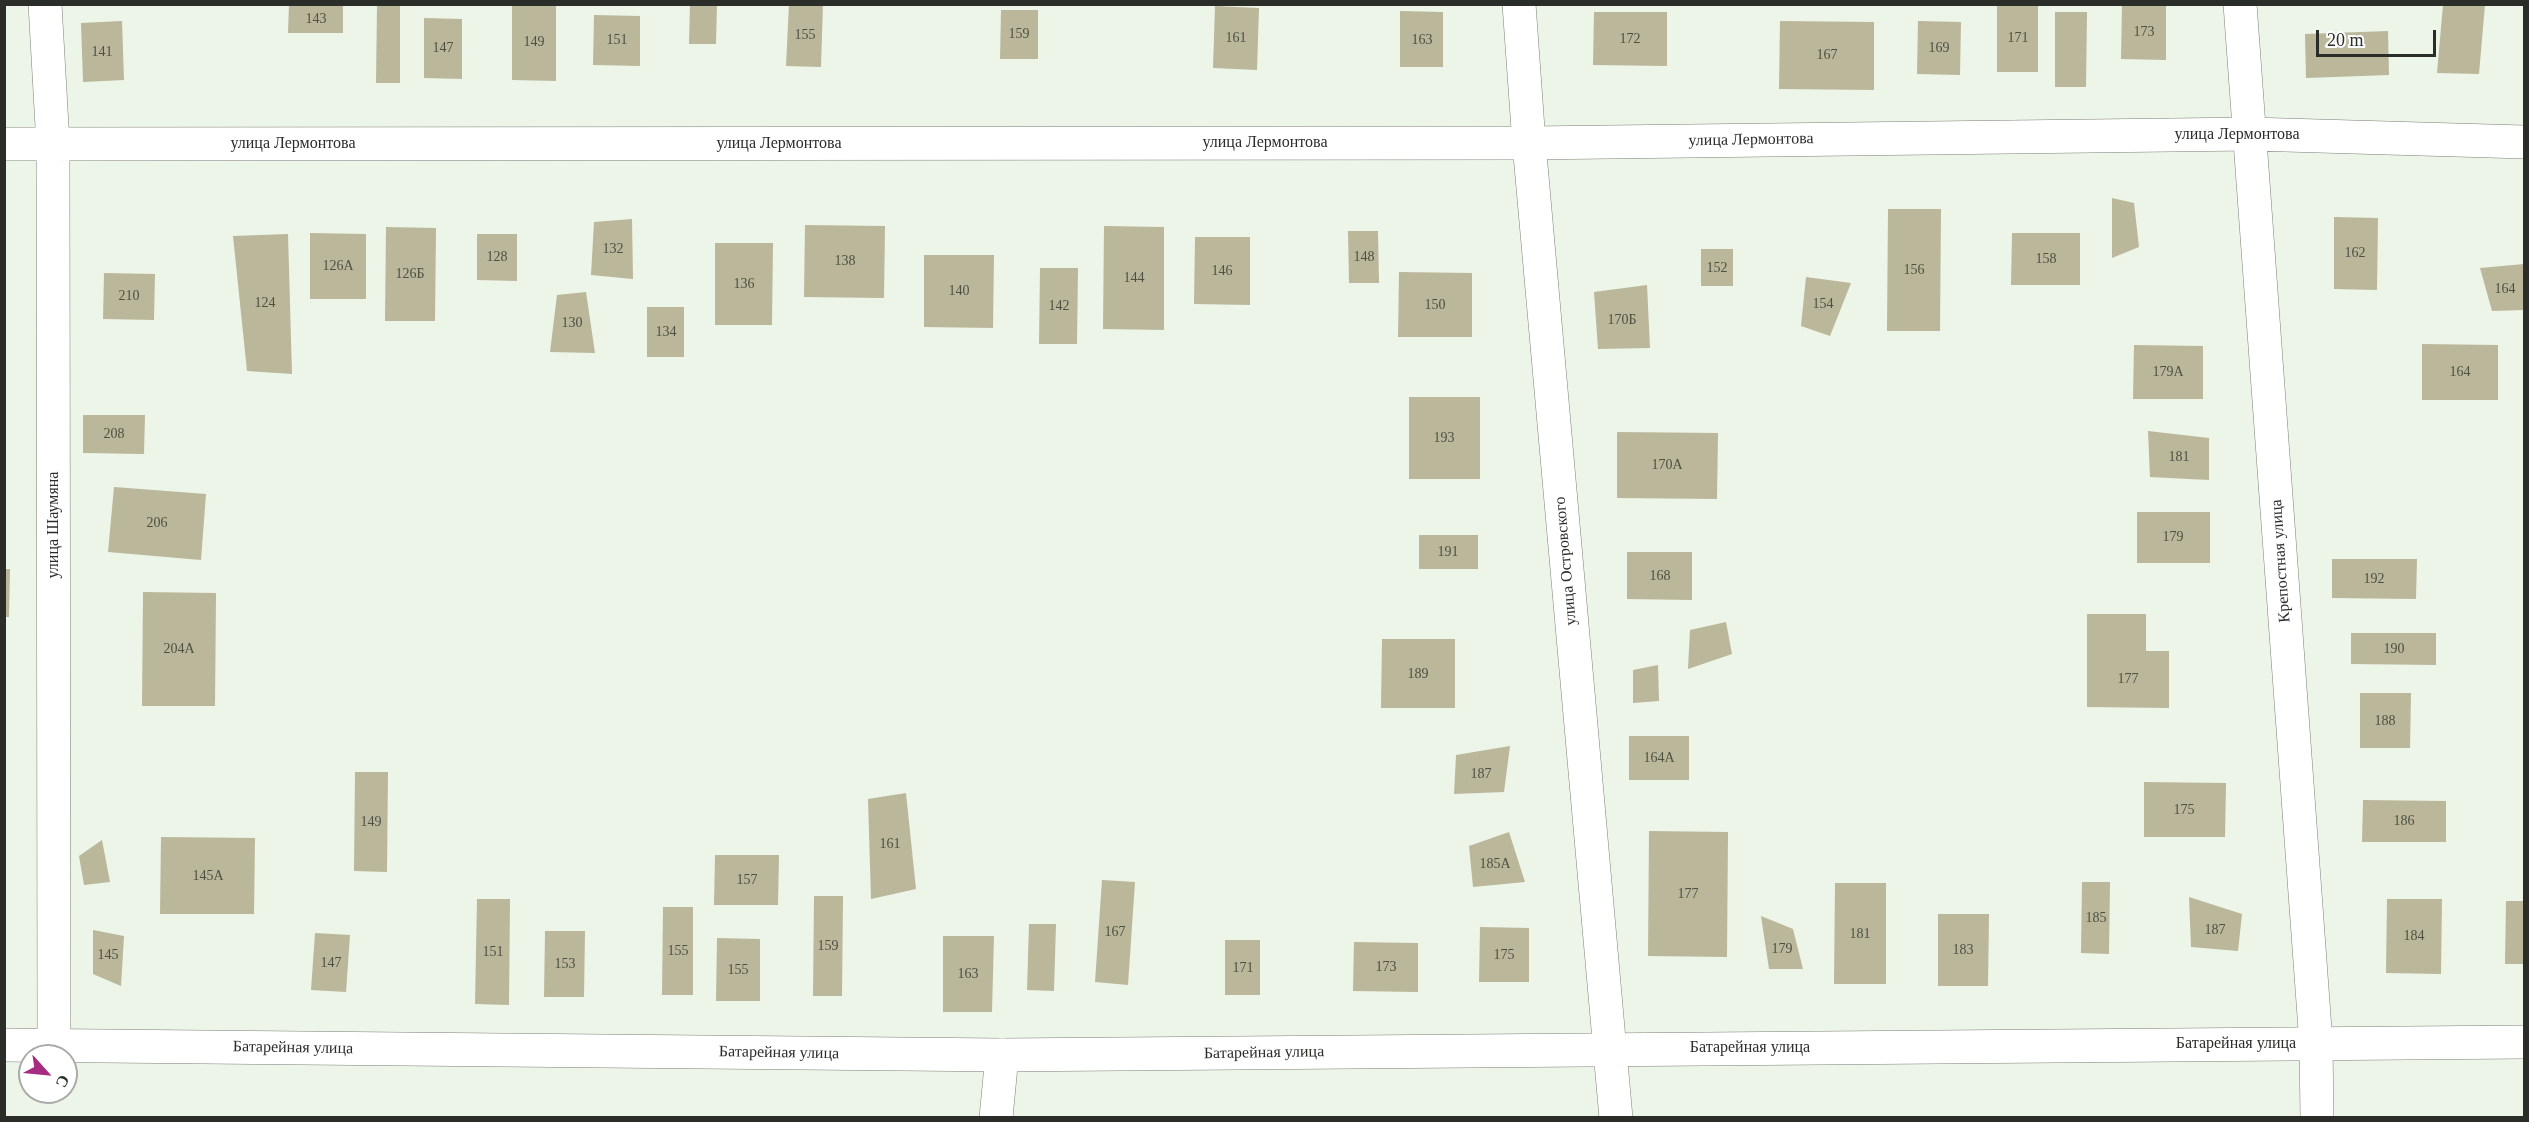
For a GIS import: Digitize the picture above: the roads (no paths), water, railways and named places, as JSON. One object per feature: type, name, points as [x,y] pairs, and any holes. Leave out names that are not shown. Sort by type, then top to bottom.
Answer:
[{"type":"street","name":"улица Шаумяна","points":[[45,4],[53,144],[54,1044]]},
{"type":"street","name":"улица Островского","points":[[1519,4],[1529,143],[1616,1118]]},
{"type":"street","name":"Крепостная улица","points":[[2240,4],[2316,1044],[2317,1118]]},
{"type":"street","name":"улица Лермонтова","points":[[4,144],[1529,143],[2251,134],[2524,142]]},
{"type":"street","name":"Батарейная улица","points":[[78,1046],[1002,1055],[2524,1042]]},
{"type":"street","points":[[996,1118],[1002,1055]]}]
